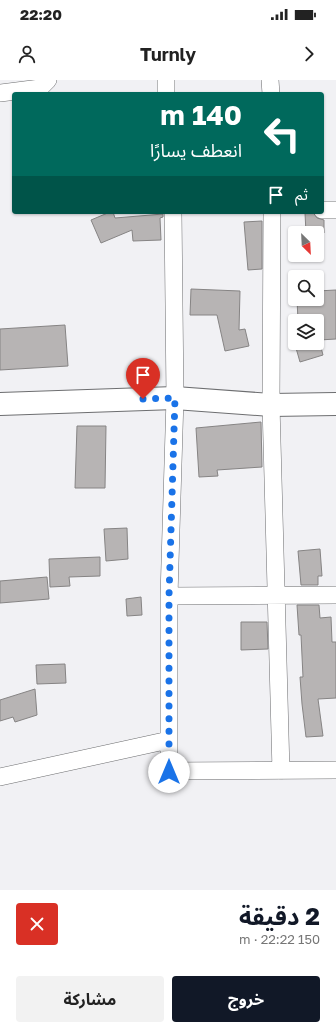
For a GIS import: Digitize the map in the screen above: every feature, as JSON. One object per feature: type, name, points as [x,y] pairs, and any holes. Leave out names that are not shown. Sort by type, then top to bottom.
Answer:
[{"type":"street","points":[[0,93],[40,88],[48,80]]},
{"type":"street","points":[[166,80],[166,92]]},
{"type":"street","points":[[270,80],[271,92]]},
{"type":"street","points":[[324,210],[336,210]]},
{"type":"street","points":[[173,214],[175,398],[169,596],[169,772],[336,770]]},
{"type":"street","points":[[272,214],[272,405],[281,771]]},
{"type":"street","points":[[0,404],[175,398],[272,405],[336,404]]},
{"type":"street","points":[[169,596],[336,595]]},
{"type":"street","points":[[0,776],[169,740]]},
{"type":"building","points":[[105,214],[114,214],[115,218],[163,214],[163,217],[160,218],[161,240],[133,241],[132,230],[101,243],[91,220]]},
{"type":"building","points":[[305,214],[314,214],[317,218],[324,220],[324,226],[306,226]]},
{"type":"building","points":[[262,221],[262,269],[248,270],[244,222]]},
{"type":"building","points":[[191,289],[240,291],[239,330],[245,329],[249,346],[225,351],[217,315],[190,315]]},
{"type":"building","points":[[336,290],[336,339],[324,340],[324,314],[298,314],[297,306],[324,306],[324,291]]},
{"type":"building","points":[[65,325],[68,366],[0,370],[0,329]]},
{"type":"building","points":[[297,350],[322,350],[323,355],[300,362]]},
{"type":"building","points":[[261,422],[262,467],[217,470],[218,476],[199,477],[196,428]]},
{"type":"building","points":[[77,426],[106,426],[105,488],[75,488]]},
{"type":"building","points":[[127,528],[128,559],[106,561],[104,529]]},
{"type":"building","points":[[320,549],[322,576],[318,576],[318,585],[301,585],[298,551]]},
{"type":"building","points":[[100,557],[100,576],[69,577],[70,586],[50,587],[49,559]]},
{"type":"building","points":[[47,577],[49,599],[0,603],[0,581]]},
{"type":"building","points":[[141,597],[142,615],[127,616],[126,599]]},
{"type":"building","points":[[297,605],[319,605],[320,618],[331,617],[332,642],[336,642],[336,698],[318,699],[323,736],[306,737],[300,677],[303,677],[301,635],[299,635]]},
{"type":"building","points":[[241,622],[267,622],[268,649],[241,650]]},
{"type":"building","points":[[65,664],[66,683],[37,684],[36,665]]},
{"type":"building","points":[[35,689],[37,715],[15,722],[13,717],[0,721],[0,700]]},
{"type":"route","points":[[143,399],[175,398],[169,596],[169,772]]}]
